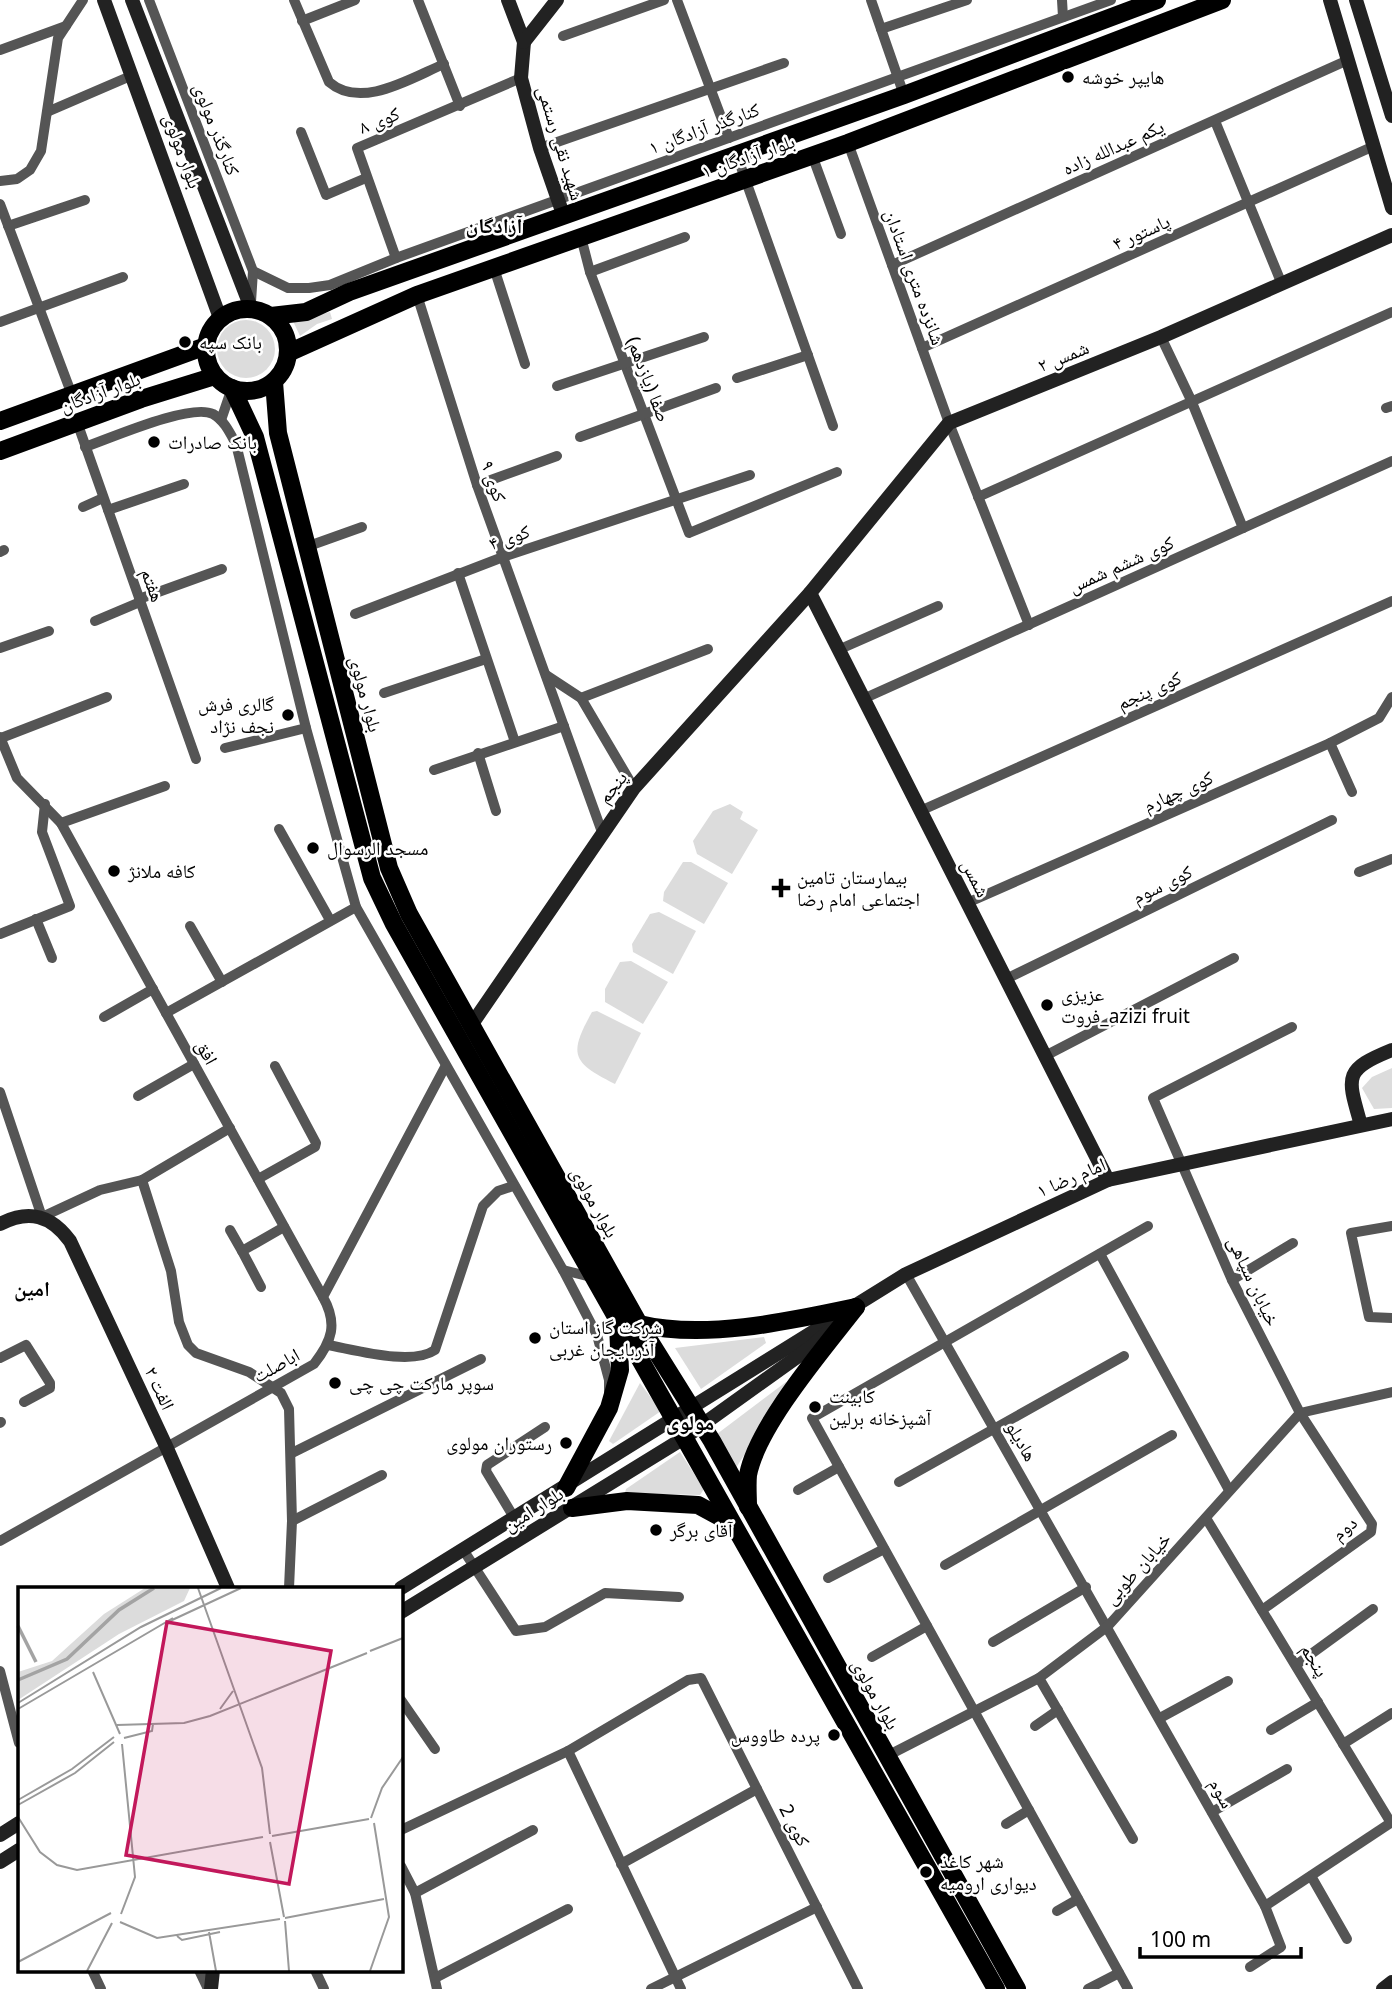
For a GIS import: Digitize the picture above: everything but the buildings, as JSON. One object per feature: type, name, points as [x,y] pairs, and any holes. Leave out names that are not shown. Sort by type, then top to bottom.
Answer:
[{"type":"main road","name":"بلوار مولوی","points":[[104,0],[220,317]]},
{"type":"main road","name":"بلوار مولوی","points":[[132,0],[251,308]]},
{"type":"main road","name":"شهید نقی رستمی","points":[[508,0],[524,42],[521,78],[540,148],[561,209]]},
{"type":"main road","points":[[524,42],[557,0]]},
{"type":"main road","name":"بلوار آزادگان ۱","points":[[271,316],[306,313],[349,292],[732,146],[904,95],[1157,0]]},
{"type":"main road","name":"بلوار آزادگان ۱","points":[[288,354],[417,295],[848,143],[1222,0]]},
{"type":"main road","points":[[1330,0],[1392,208]]},
{"type":"main road","points":[[1356,0],[1392,117]]},
{"type":"main road","name":"شمس ۲","points":[[810,593],[949,424],[1161,337],[1392,235]]},
{"type":"main road","points":[[349,292],[346,312],[359,320]]},
{"type":"main road","points":[[251,308],[271,316],[285,332],[288,354],[281,374],[274,382],[258,390],[232,388],[215,376],[206,356],[205,346],[220,317],[251,308]]},
{"type":"main road","name":"بلوار آزادگان","points":[[0,421],[205,346]]},
{"type":"main road","points":[[132,374],[138,381],[141,399]]},
{"type":"main road","name":"بلوار آزادگان","points":[[0,451],[141,399],[215,376]]},
{"type":"main road","name":"بلوار مولوی","points":[[274,382],[278,433],[401,919],[591,1277],[873,1767],[996,1989]]},
{"type":"main road","name":"بلوار مولوی","points":[[232,388],[255,437],[372,878],[471,1024],[639,1324],[703,1425],[748,1511],[1017,1989]]},
{"type":"main road","points":[[261,459],[270,450],[284,453]]},
{"type":"main road","name":"شمس","points":[[810,593],[1108,1180]]},
{"type":"main road","name":"پنجم","points":[[471,1024],[634,788],[810,593]]},
{"type":"main road","points":[[1361,1125],[1351,1091],[1353,1074],[1361,1063],[1392,1050]]},
{"type":"main road","name":"امام رضا ۱","points":[[674,1419],[906,1274],[1108,1180],[1392,1119]]},
{"type":"main road","points":[[0,1224],[21,1215],[42,1217]]},
{"type":"main road","name":"الفت ۲","points":[[42,1217],[60,1227],[70,1241],[166,1446],[228,1587]]},
{"type":"main road","points":[[639,1324],[686,1332],[810,1317],[856,1307]]},
{"type":"main road","points":[[748,1511],[748,1474],[762,1441],[794,1386],[856,1307]]},
{"type":"main road","name":"امام رضا ۱","points":[[684,1438],[810,1347],[856,1307]]},
{"type":"main road","points":[[566,1488],[609,1408],[620,1370],[617,1322]]},
{"type":"main road","name":"بلوار امین","points":[[402,1587],[674,1419]]},
{"type":"main road","name":"بلوار امین","points":[[402,1611],[684,1438]]},
{"type":"main road","points":[[572,1507],[627,1501],[698,1505],[732,1523]]},
{"type":"main road","points":[[0,1835],[18,1824]]},
{"type":"main road","points":[[0,1862],[18,1851]]},
{"type":"main road","points":[[1383,1989],[1392,1982]]},
{"type":"street","points":[[0,181],[17,179],[30,170],[41,151],[58,38],[83,0]]},
{"type":"street","name":"کنارگذر مولوی","points":[[149,0],[253,271],[251,308]]},
{"type":"street","points":[[294,0],[329,82],[351,94],[374,93],[444,64]]},
{"type":"street","points":[[302,21],[355,0]]},
{"type":"street","points":[[418,0],[460,106]]},
{"type":"street","points":[[563,36],[664,0]]},
{"type":"street","points":[[677,0],[746,179],[833,426]]},
{"type":"street","points":[[871,0],[904,95]]},
{"type":"street","points":[[881,29],[967,0]]},
{"type":"street","points":[[1062,0],[1063,17]]},
{"type":"street","name":"کنارگذر آزادگان ۱","points":[[732,146],[898,77],[1111,0]]},
{"type":"street","points":[[0,50],[66,26]]},
{"type":"street","name":"یکم عبدالله زاده","points":[[892,265],[1348,60]]},
{"type":"street","points":[[540,148],[784,63]]},
{"type":"street","points":[[47,112],[133,75]]},
{"type":"street","name":"کوی ۸","points":[[396,258],[357,148],[521,78]]},
{"type":"street","points":[[1214,121],[1281,282]]},
{"type":"street","points":[[301,132],[326,195],[366,178]]},
{"type":"street","name":"شانزده متری استادان","points":[[848,143],[949,424],[1028,625]]},
{"type":"street","name":"پاستور ۴","points":[[922,348],[1374,146]]},
{"type":"street","points":[[812,155],[841,234]]},
{"type":"street","points":[[5,223],[85,200]]},
{"type":"street","points":[[0,204],[72,395]]},
{"type":"street","points":[[253,271],[288,288],[330,285],[396,258],[561,209]]},
{"type":"street","name":"صفا (یازدهم)","points":[[580,237],[590,272],[689,533],[837,472]]},
{"type":"street","points":[[590,272],[685,237]]},
{"type":"street","points":[[494,268],[526,364]]},
{"type":"street","points":[[0,322],[123,277]]},
{"type":"street","points":[[306,313],[330,285]]},
{"type":"street","name":"کوی ۹","points":[[417,295],[477,485],[602,832]]},
{"type":"street","points":[[978,497],[1392,312]]},
{"type":"street","points":[[556,386],[704,337]]},
{"type":"street","points":[[1161,337],[1191,400],[1243,528]]},
{"type":"street","points":[[737,378],[808,355]]},
{"type":"street","points":[[221,420],[232,388]]},
{"type":"street","points":[[580,437],[716,388]]},
{"type":"street","points":[[85,447],[183,414],[203,411],[221,420],[236,444],[306,727],[356,907],[563,1270],[597,1335],[609,1380],[609,1408]]},
{"type":"street","name":"هفتم","points":[[76,422],[196,759]]},
{"type":"street","points":[[477,485],[558,456]]},
{"type":"street","name":"کوی ششم شمس","points":[[863,699],[1392,461]]},
{"type":"street","name":"کوی ۴","points":[[355,614],[503,557],[750,475]]},
{"type":"street","points":[[107,510],[184,484]]},
{"type":"street","points":[[83,507],[103,498]]},
{"type":"street","points":[[306,547],[362,527]]},
{"type":"street","points":[[94,621],[222,569]]},
{"type":"street","points":[[458,573],[515,742]]},
{"type":"street","name":"کوی پنجم","points":[[920,811],[1392,601]]},
{"type":"street","points":[[838,650],[938,606]]},
{"type":"street","points":[[0,648],[49,631]]},
{"type":"street","points":[[581,698],[708,649]]},
{"type":"street","points":[[384,693],[486,659]]},
{"type":"street","points":[[546,675],[581,698],[634,788]]},
{"type":"street","points":[[107,697],[0,737],[17,778],[61,823],[165,786]]},
{"type":"street","name":"کوی چهارم","points":[[967,903],[1330,743],[1378,718],[1392,697]]},
{"type":"street","points":[[433,770],[564,726]]},
{"type":"street","points":[[225,748],[306,727]]},
{"type":"street","points":[[1330,743],[1352,792]]},
{"type":"street","points":[[478,753],[496,811]]},
{"type":"street","points":[[0,934],[70,906],[41,832],[44,804]]},
{"type":"street","name":"کوی سوم","points":[[1006,979],[1332,820]]},
{"type":"street","name":"افق","points":[[61,823],[323,1297]]},
{"type":"street","points":[[279,828],[330,920]]},
{"type":"street","points":[[1359,872],[1392,859]]},
{"type":"street","points":[[166,1013],[356,907]]},
{"type":"street","points":[[36,919],[52,958]]},
{"type":"street","points":[[190,926],[222,982]]},
{"type":"street","points":[[1045,1056],[1234,958]]},
{"type":"street","points":[[104,1017],[153,989]]},
{"type":"street","name":"خیابان سپاهی","points":[[1292,1027],[1153,1098],[1232,1280],[1300,1413]]},
{"type":"street","points":[[138,1096],[194,1064]]},
{"type":"street","points":[[258,1179],[315,1147],[316,1143],[275,1066]]},
{"type":"street","points":[[445,1067],[323,1297],[332,1314],[328,1345],[397,1357],[428,1355],[435,1350],[483,1206],[498,1191],[513,1186]]},
{"type":"street","points":[[0,1093],[42,1217],[100,1189],[142,1180],[230,1128]]},
{"type":"street","points":[[142,1180],[170,1271],[179,1322],[188,1345],[196,1353],[249,1372],[281,1393],[289,1409],[292,1453],[289,1587]]},
{"type":"street","points":[[1128,1989],[812,1418],[946,1344],[1148,1226]]},
{"type":"street","points":[[1392,1226],[1351,1233],[1369,1317],[1392,1318]]},
{"type":"street","points":[[242,1251],[284,1227]]},
{"type":"street","points":[[230,1230],[261,1287]]},
{"type":"street","points":[[1232,1280],[1293,1243]]},
{"type":"street","points":[[1100,1254],[1228,1490]]},
{"type":"street","points":[[563,1270],[591,1277]]},
{"type":"street","name":"هادیلو","points":[[906,1274],[1108,1626]]},
{"type":"street","points":[[0,1358],[26,1345],[50,1383],[50,1388],[24,1402]]},
{"type":"street","name":"اباصلت","points":[[0,1541],[314,1364],[328,1345]]},
{"type":"street","points":[[899,1482],[1124,1356]]},
{"type":"street","points":[[292,1453],[481,1359]]},
{"type":"street","points":[[1300,1413],[1392,1392]]},
{"type":"street","name":"خیابان طوبی","points":[[887,1756],[1039,1678],[1108,1626],[1300,1413]]},
{"type":"street","name":"دوم","points":[[1262,1610],[1371,1532],[1372,1524],[1366,1512],[1300,1413]]},
{"type":"street","points":[[515,1519],[486,1471],[487,1465],[545,1427]]},
{"type":"street","points":[[944,1565],[1172,1435]]},
{"type":"street","points":[[798,1490],[839,1467]]},
{"type":"street","points":[[292,1521],[382,1475]]},
{"type":"street","name":"پنجم","points":[[1206,1518],[1391,1822]]},
{"type":"street","points":[[828,1578],[884,1549]]},
{"type":"street","points":[[464,1551],[516,1630],[545,1627],[605,1592],[679,1597]]},
{"type":"street","points":[[993,1642],[1086,1587]]},
{"type":"street","points":[[1296,1665],[1373,1609]]},
{"type":"street","points":[[872,1657],[927,1626]]},
{"type":"street","name":"سوم","points":[[1108,1626],[1265,1906],[1281,1947],[1250,1967]]},
{"type":"street","points":[[0,1671],[18,1739]]},
{"type":"street","name":"کوی 2","points":[[568,1751],[688,1680],[701,1678],[859,1989]]},
{"type":"street","points":[[1039,1678],[1133,1839]]},
{"type":"street","points":[[1160,1718],[1228,1681]]},
{"type":"street","points":[[402,1701],[435,1749]]},
{"type":"street","points":[[1271,1730],[1318,1702]]},
{"type":"street","points":[[1035,1726],[1058,1710]]},
{"type":"street","points":[[1343,1744],[1392,1713]]},
{"type":"street","points":[[402,1830],[568,1751],[681,1989]]},
{"type":"street","points":[[1212,1812],[1287,1769]]},
{"type":"street","points":[[621,1864],[757,1789]]},
{"type":"street","points":[[1006,1824],[1029,1810]]},
{"type":"street","points":[[1265,1906],[1391,1822]]},
{"type":"street","points":[[415,1893],[534,1830]]},
{"type":"street","points":[[402,1868],[415,1893],[436,1984],[568,1909]]},
{"type":"street","points":[[1311,1875],[1347,1939]]},
{"type":"street","points":[[1057,1911],[1078,1899]]},
{"type":"street","points":[[651,1989],[817,1907]]},
{"type":"street","points":[[93,1972],[101,1989]]},
{"type":"street","points":[[200,1972],[210,1989]]},
{"type":"street","points":[[316,1972],[324,1989]]},
{"type":"street","points":[[1088,1989],[1119,1973]]},
{"type":"shaded area","points":[[330,312],[332,319],[317,324],[300,336],[293,321]]},
{"type":"shaded area","points":[[246,320],[257,322],[270,333],[275,349],[273,360],[262,373],[246,378],[235,376],[222,365],[217,349],[219,338],[230,325]]},
{"type":"shaded area","points":[[730,804],[743,812],[740,819],[758,830],[732,874],[697,854],[693,841],[713,811]]},
{"type":"shaded area","points":[[683,862],[691,862],[728,883],[704,924],[663,901],[664,892]]},
{"type":"shaded area","points":[[659,912],[696,931],[673,974],[633,952],[632,944],[650,914]]},
{"type":"shaded area","points":[[631,961],[668,982],[643,1024],[605,1002],[605,989],[620,962]]},
{"type":"shaded area","points":[[597,1011],[641,1033],[615,1084],[590,1070],[578,1056],[579,1038],[592,1012]]},
{"type":"shaded area","points":[[1392,1068],[1392,1108],[1374,1109],[1362,1088],[1372,1077]]},
{"type":"shaded area","points":[[764,1337],[766,1343],[701,1389],[675,1348]]},
{"type":"shaded area","points":[[786,1382],[788,1385],[736,1468],[717,1434]]},
{"type":"shaded area","points":[[640,1383],[661,1411],[613,1444],[609,1441]]},
{"type":"shaded area","points":[[680,1452],[704,1489],[700,1495],[625,1493],[626,1489]]},
{"type":"place","name":"هایپر خوشه","points":[[1068,77]]},
{"type":"place","name":"بانک سپه","points":[[185,342]]},
{"type":"place","name":"بانک صادرات","points":[[154,442]]},
{"type":"place","name":"گالری فرش نجف نژاد","points":[[288,715]]},
{"type":"place","name":"مسجد الرسوال","points":[[313,848]]},
{"type":"place","name":"کافه ملانژ","points":[[114,871]]},
{"type":"place","name":"بیمارستان تامین اجتماعی امام رضا","points":[[781,888]]},
{"type":"place","name":"عزیزی فروت_azizi fruit","points":[[1047,1005]]},
{"type":"place","name":"شرکت گاز استان آذربایجان غربی","points":[[535,1338]]},
{"type":"place","name":"سوپر مارکت چی چی","points":[[335,1383]]},
{"type":"place","name":"کابینت آشپزخانه برلین","points":[[815,1407]]},
{"type":"place","name":"رستوران مولوی","points":[[566,1443]]},
{"type":"place","name":"آقاى برگر","points":[[656,1530]]},
{"type":"place","name":"پرده طاووس","points":[[834,1735]]},
{"type":"place","name":"شهر کاغذ دیواری ارومیه","points":[[926,1872]]},
{"type":"district","name":"آزادگان","points":[[494,226]]},
{"type":"district","name":"امین","points":[[32,1289]]},
{"type":"district","name":"مولوی","points":[[690,1423]]}]
